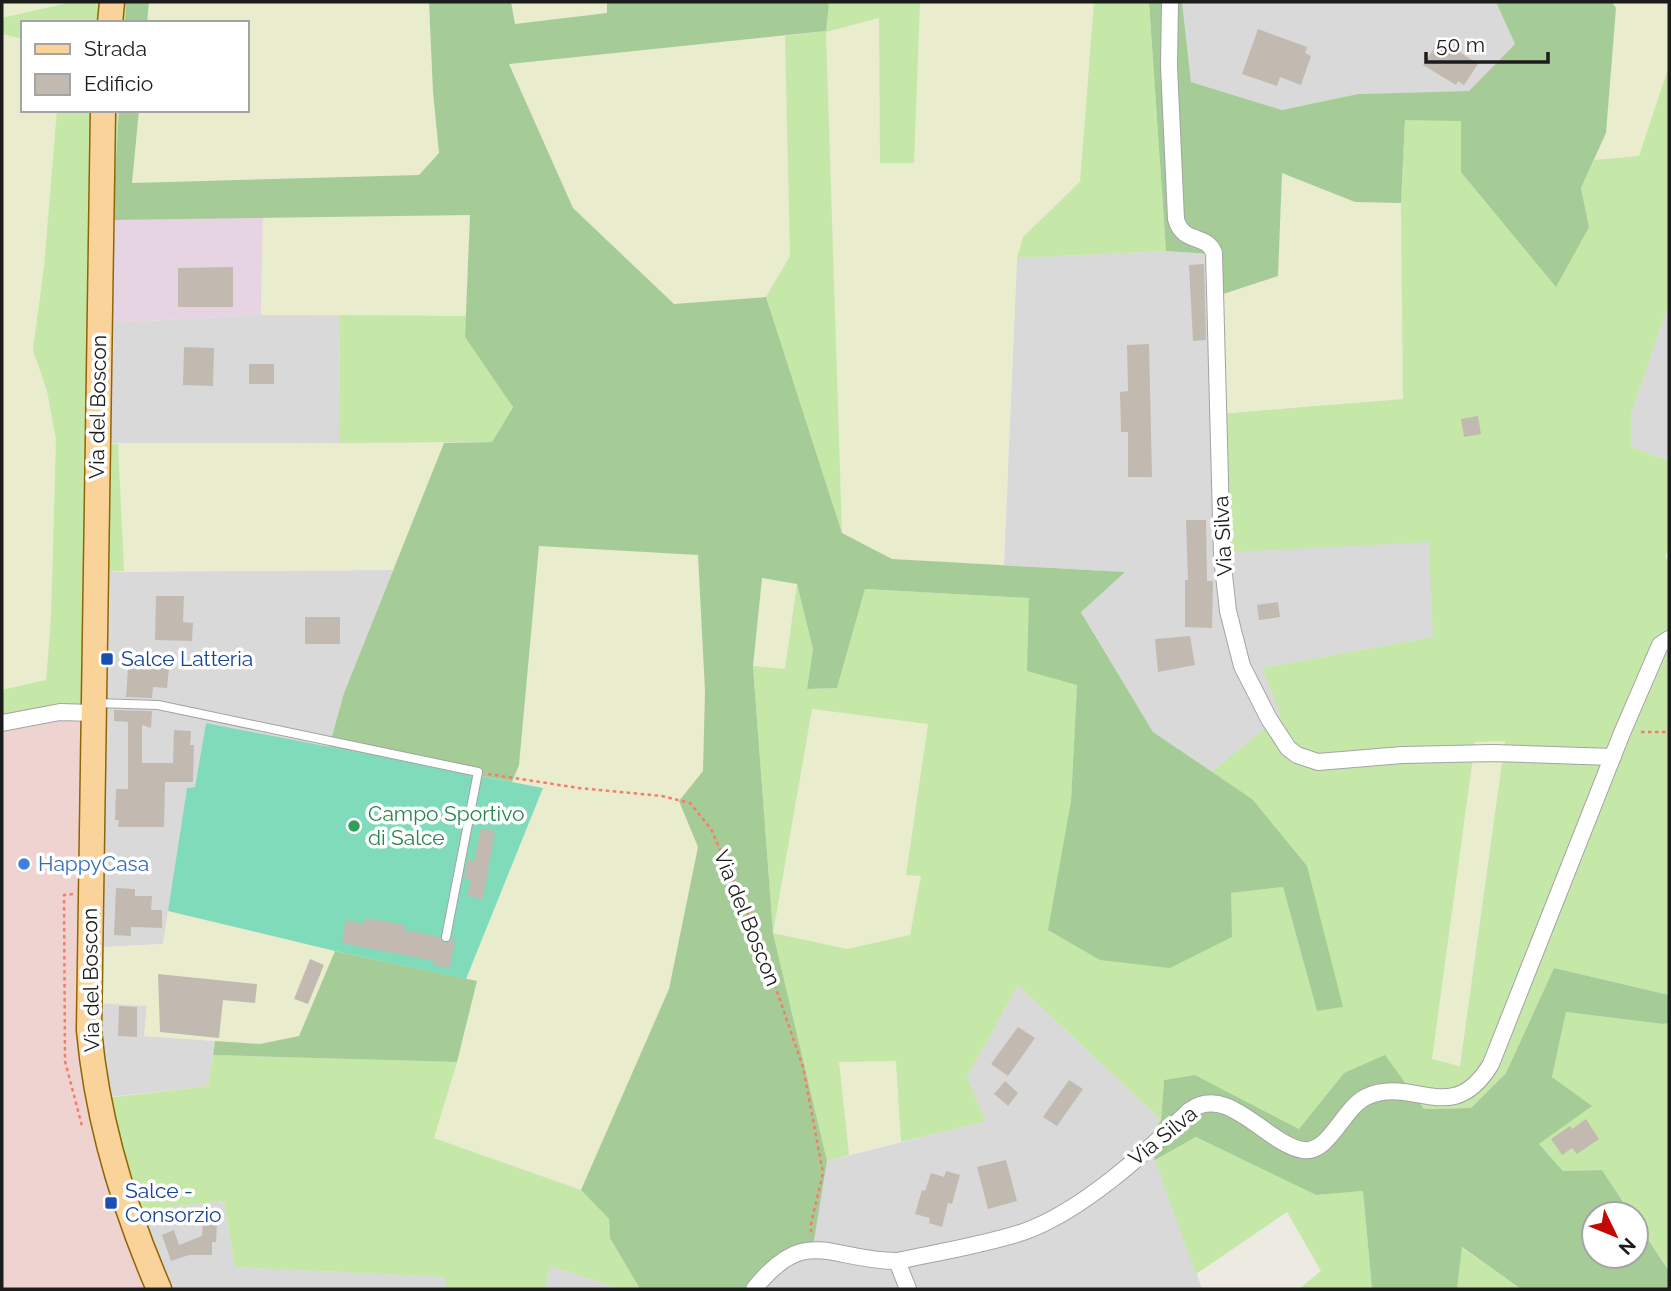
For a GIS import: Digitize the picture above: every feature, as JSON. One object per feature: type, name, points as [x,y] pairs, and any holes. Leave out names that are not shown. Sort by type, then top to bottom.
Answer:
[{"type":"main road","points":[[110,21],[113,2]]},
{"type":"main road","name":"Via del Boscon","points":[[103,112],[89,1009],[91,1051],[99,1098],[127,1208],[159,1289]]},
{"type":"street","name":"Via Silva","points":[[1170,2],[1176,219],[1186,236],[1209,244],[1214,253],[1222,557],[1227,603],[1242,666],[1269,719],[1292,752],[1318,762],[1402,755],[1493,753],[1613,757]]},
{"type":"street","name":"Via Silva","points":[[811,1249],[897,1261],[985,1242],[1038,1226],[1097,1190],[1189,1111],[1204,1103],[1220,1104],[1294,1147],[1309,1151],[1321,1146],[1352,1106],[1366,1097],[1389,1092],[1448,1098],[1472,1088],[1491,1064],[1622,733],[1660,645],[1669,639]]},
{"type":"street","points":[[2,723],[93,708]]},
{"type":"street","points":[[754,1289],[788,1256],[811,1249]]},
{"type":"street","points":[[897,1261],[908,1289]]},
{"type":"lane","points":[[93,708],[158,705],[478,772],[446,937]]},
{"type":"path","points":[[1622,733],[1669,732]]},
{"type":"path","name":"Via del Boscon","points":[[478,772],[579,788],[662,796],[690,803],[711,829],[760,942],[803,1067],[823,1173],[811,1224],[811,1249]]},
{"type":"shaded area","points":[[1182,2],[1496,2],[1515,44],[1469,91],[1358,94],[1282,110],[1191,82]]},
{"type":"shaded area","points":[[263,217],[261,315],[107,323],[112,220]]},
{"type":"shaded area","points":[[1166,251],[1212,254],[1429,542],[1434,637],[1262,668],[1282,716],[1211,772],[1153,732],[1081,611],[1124,572],[1004,565],[1017,258]]},
{"type":"shaded area","points":[[1669,303],[1669,461],[1631,447],[1631,413]]},
{"type":"shaded area","points":[[261,315],[340,315],[339,443],[102,443],[107,323]]},
{"type":"shaded area","points":[[393,570],[344,693],[329,747],[206,723],[195,787],[187,788],[163,944],[87,948],[99,572]]},
{"type":"shaded area","points":[[89,715],[86,1056],[157,1289],[2,1289],[2,732]]},
{"type":"shaded area","points":[[1018,985],[1161,1120],[1149,1141],[1202,1289],[760,1289],[768,1279],[813,1246],[827,1161],[986,1121],[967,1077]]},
{"type":"shaded area","points":[[86,1002],[147,1006],[144,1036],[215,1041],[208,1086],[99,1098]]},
{"type":"shaded area","points":[[224,1201],[235,1267],[446,1277],[445,1289],[157,1289],[130,1211]]},
{"type":"shaded area","points":[[550,1266],[622,1289],[545,1289]]},
{"type":"green space","points":[[2,2],[72,2],[2,18]]},
{"type":"green space","points":[[72,2],[126,2],[125,21],[21,21],[21,39],[2,34],[2,18]]},
{"type":"green space","points":[[126,2],[149,2],[147,21],[125,21]]},
{"type":"green space","points":[[149,2],[429,2],[439,153],[419,175],[132,183],[139,112],[248,112],[248,21],[147,21]]},
{"type":"green space","points":[[429,2],[511,2],[515,24],[607,13],[607,2],[829,2],[826,31],[509,64],[573,208],[674,304],[766,297],[842,533],[892,559],[1125,572],[1081,612],[1153,732],[1252,799],[1307,866],[1343,1007],[1317,1011],[1283,887],[1231,893],[1232,937],[1170,968],[1100,960],[1048,930],[1071,801],[1077,685],[1027,671],[1029,598],[865,589],[837,688],[807,689],[813,649],[797,584],[762,578],[753,666],[773,933],[827,1161],[813,1247],[792,1251],[760,1289],[640,1289],[610,1238],[609,1219],[581,1190],[669,989],[698,847],[679,801],[703,771],[705,691],[698,555],[539,546],[519,765],[512,782],[329,747],[344,693],[444,443],[492,442],[513,407],[465,337],[470,215],[112,220],[119,112],[139,112],[132,183],[419,175],[439,153]]},
{"type":"green space","points":[[511,2],[607,2],[607,13],[515,24]]},
{"type":"green space","points":[[829,2],[920,2],[914,163],[880,163],[879,18],[826,32],[842,533],[766,297],[790,256],[785,36],[825,31]]},
{"type":"green space","points":[[920,2],[1094,2],[1080,182],[1023,237],[1017,258],[1003,565],[892,559],[842,533],[826,31],[879,18],[880,162],[913,163]]},
{"type":"green space","points":[[1094,2],[1149,2],[1166,251],[1017,258],[1023,237],[1080,182]]},
{"type":"green space","points":[[1149,2],[1182,2],[1191,82],[1282,110],[1358,94],[1469,91],[1515,44],[1496,2],[1612,2],[1616,8],[1606,133],[1581,188],[1589,227],[1556,287],[1461,172],[1461,121],[1405,120],[1401,203],[1355,202],[1282,173],[1278,276],[1217,296],[1211,254],[1166,251]]},
{"type":"green space","points":[[1612,2],[1669,2],[1669,66],[1639,156],[1594,160],[1606,133],[1616,8]]},
{"type":"green space","points":[[2,34],[21,39],[21,112],[57,112],[44,267],[33,350],[47,391],[56,439],[51,619],[46,680],[2,690]]},
{"type":"green space","points":[[785,36],[790,256],[766,297],[674,304],[573,208],[509,63]]},
{"type":"green space","points":[[1669,66],[1669,303],[1631,413],[1631,447],[1669,461],[1669,548],[1665,557],[1669,561],[1669,995],[1554,968],[1506,1073],[1471,1108],[1424,1109],[1344,1073],[1299,1129],[1195,1075],[1164,1080],[1161,1120],[1018,985],[967,1077],[986,1121],[901,1142],[896,1061],[839,1062],[849,1155],[827,1161],[773,933],[753,666],[785,669],[797,584],[813,649],[807,689],[837,688],[865,589],[1029,598],[1077,684],[1071,801],[1231,893],[1283,887],[1317,1011],[1342,1007],[1252,799],[1211,772],[1281,716],[1262,668],[1433,637],[1429,542],[1228,552],[1222,414],[1403,399],[1401,203],[1405,120],[1461,120],[1589,227],[1581,188],[1594,160],[1639,156]],"holes":[[[812,709],[928,724],[906,875],[921,876],[910,935],[847,949],[773,933]],[[1505,741],[1460,1066],[1459,1066],[1432,1059],[1475,742]]]},
{"type":"green space","points":[[57,112],[119,112],[103,443],[118,444],[124,571],[99,572],[89,715],[2,732],[2,690],[46,680],[51,619],[56,439],[47,391],[33,350],[44,267]]},
{"type":"green space","points":[[1281,173],[1355,202],[1401,203],[1403,399],[1222,414],[1217,296],[1278,276]]},
{"type":"green space","points":[[470,215],[466,316],[261,315],[263,217]]},
{"type":"green space","points":[[340,315],[466,316],[465,337],[513,406],[492,442],[339,443]]},
{"type":"green space","points":[[444,443],[393,570],[124,571],[118,444]]},
{"type":"green space","points":[[539,546],[698,555],[705,691],[703,771],[679,801],[698,847],[669,989],[581,1190],[434,1138],[457,1062],[477,981],[466,979],[543,788],[512,782],[519,764]]},
{"type":"green space","points":[[762,578],[797,584],[785,670],[753,666]]},
{"type":"green space","points":[[812,709],[928,724],[906,874],[922,876],[910,935],[847,949],[773,933]]},
{"type":"green space","name":"Campo Sportivo di Salce","points":[[206,723],[543,788],[466,979],[168,911],[187,788],[195,787]]},
{"type":"green space","points":[[1505,741],[1459,1067],[1432,1059],[1475,742]]},
{"type":"green space","points":[[168,911],[335,951],[299,1036],[260,1044],[144,1036],[147,1006],[86,1002],[87,948],[163,944]]},
{"type":"green space","points":[[335,951],[477,981],[457,1062],[213,1055],[215,1041],[260,1044],[299,1036]]},
{"type":"green space","points":[[1554,968],[1669,995],[1669,1023],[1663,1024],[1566,1012],[1552,1077],[1592,1106],[1539,1144],[1563,1171],[1602,1170],[1622,1200],[1580,1200],[1580,1270],[1650,1270],[1650,1242],[1669,1271],[1669,1289],[1521,1289],[1462,1247],[1457,1289],[1372,1289],[1363,1191],[1316,1195],[1196,1137],[1155,1160],[1148,1141],[1161,1120],[1164,1080],[1195,1075],[1299,1129],[1344,1073],[1385,1055],[1424,1109],[1471,1108],[1506,1073]]},
{"type":"green space","points":[[1566,1012],[1669,1023],[1669,1270],[1650,1242],[1650,1200],[1622,1200],[1602,1170],[1563,1171],[1539,1144],[1591,1106],[1552,1077]]},
{"type":"green space","points":[[213,1055],[457,1062],[434,1138],[581,1190],[609,1219],[610,1238],[640,1289],[622,1289],[550,1266],[545,1289],[445,1289],[445,1277],[235,1267],[224,1201],[130,1211],[97,1099],[208,1086]]},
{"type":"green space","points":[[896,1061],[901,1142],[849,1155],[839,1062]]},
{"type":"green space","points":[[1196,1137],[1316,1195],[1363,1191],[1372,1289],[1299,1289],[1321,1271],[1287,1212],[1196,1274],[1155,1160]]},
{"type":"green space","points":[[1461,1247],[1521,1289],[1457,1289]]},
{"type":"building","points":[[1258,29],[1307,47],[1305,53],[1311,56],[1301,85],[1280,77],[1277,86],[1242,74]]},
{"type":"building","points":[[1440,39],[1478,64],[1464,85],[1458,81],[1456,85],[1423,65]]},
{"type":"building","points":[[1204,264],[1206,340],[1193,341],[1189,265]]},
{"type":"building","points":[[233,267],[233,307],[178,307],[178,268]]},
{"type":"building","points":[[1149,344],[1152,477],[1128,477],[1128,432],[1121,432],[1120,392],[1128,391],[1127,345]]},
{"type":"building","points":[[184,347],[214,348],[213,386],[183,385]]},
{"type":"building","points":[[249,364],[274,364],[274,384],[249,384]]},
{"type":"building","points":[[1478,416],[1481,434],[1464,437],[1461,419]]},
{"type":"building","points":[[1186,520],[1206,520],[1207,581],[1213,581],[1212,628],[1185,627],[1185,580],[1188,580]]},
{"type":"building","points":[[156,596],[184,596],[183,622],[193,623],[192,641],[155,640]]},
{"type":"building","points":[[1278,602],[1280,617],[1259,620],[1257,605]]},
{"type":"building","points":[[305,617],[340,617],[340,644],[305,644]]},
{"type":"building","points":[[1190,636],[1195,665],[1158,672],[1155,639]]},
{"type":"building","points":[[129,655],[152,657],[151,667],[169,668],[167,688],[153,687],[152,698],[126,697]]},
{"type":"building","points":[[114,710],[152,711],[151,728],[142,725],[142,763],[173,763],[174,730],[191,731],[190,745],[194,745],[193,782],[165,782],[164,827],[118,827],[119,820],[115,820],[116,789],[128,789],[128,722],[114,721]]},
{"type":"building","points":[[481,828],[495,831],[483,899],[467,896],[471,880],[464,878],[468,860],[474,861]]},
{"type":"building","points":[[116,888],[135,889],[135,896],[152,896],[151,910],[162,910],[162,928],[131,927],[131,936],[114,935]]},
{"type":"building","points":[[365,918],[405,925],[404,930],[440,937],[444,943],[455,940],[450,968],[434,965],[434,961],[342,943],[346,920],[364,924]]},
{"type":"building","points":[[310,959],[324,965],[308,1004],[294,999]]},
{"type":"building","points":[[158,974],[257,984],[255,1003],[223,1000],[219,1038],[160,1032]]},
{"type":"building","points":[[119,1006],[137,1007],[137,1037],[118,1036]]},
{"type":"building","points":[[1018,1027],[1035,1038],[1008,1076],[991,1064]]},
{"type":"building","points":[[1069,1080],[1083,1089],[1057,1126],[1043,1117]]},
{"type":"building","points":[[1005,1081],[1018,1093],[1008,1106],[994,1094]]},
{"type":"building","points":[[1586,1119],[1599,1139],[1577,1154],[1572,1148],[1562,1155],[1551,1139]]},
{"type":"building","points":[[1006,1160],[1017,1201],[988,1209],[977,1167]]},
{"type":"building","points":[[946,1171],[960,1175],[952,1204],[948,1203],[942,1227],[929,1223],[930,1218],[915,1214],[922,1190],[925,1191],[931,1173],[944,1177]]},
{"type":"building","points":[[203,1222],[217,1223],[212,1255],[189,1255],[171,1261],[162,1235],[174,1230],[179,1245],[202,1236]]},
{"type":"place","name":"Salce Latteria","points":[[107,659]]},
{"type":"place","name":"Campo Sportivo di Salce","points":[[354,826]]},
{"type":"place","name":"HappyCasa","points":[[24,864]]},
{"type":"place","name":"Salce - Consorzio","points":[[111,1203]]}]
